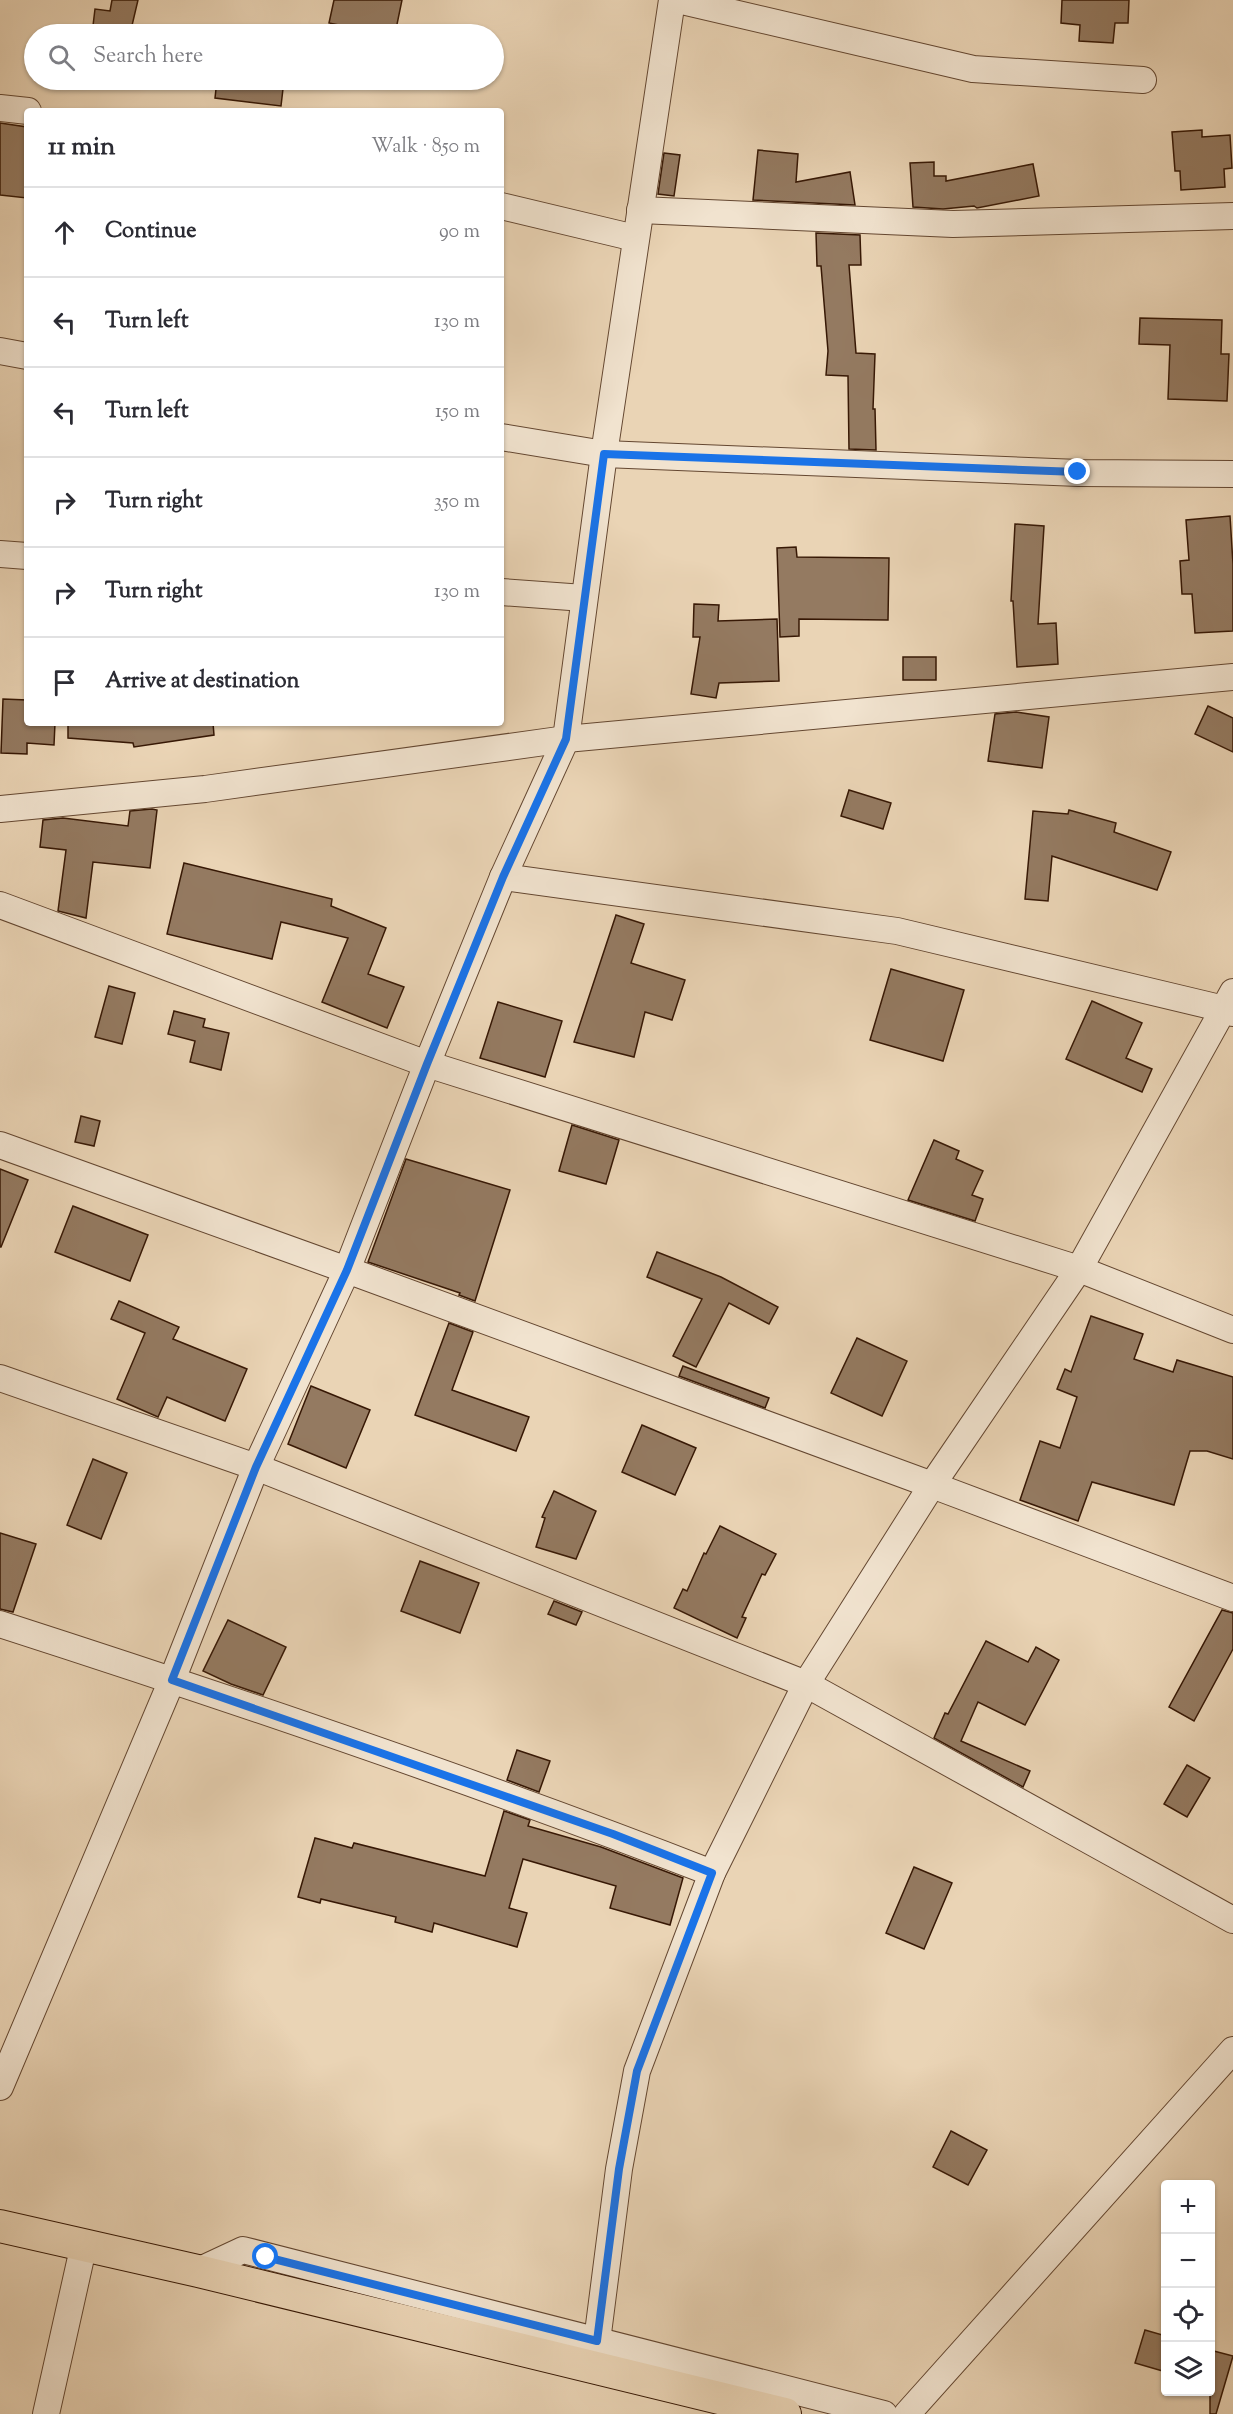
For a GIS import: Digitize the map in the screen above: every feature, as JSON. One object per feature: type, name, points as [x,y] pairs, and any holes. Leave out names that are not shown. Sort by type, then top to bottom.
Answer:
[{"type":"main road","points":[[0,2226],[198,2271],[785,2414]]},
{"type":"street","points":[[0,2087],[172,1680],[256,1467],[347,1270],[503,877],[566,739],[604,454],[672,0]]},
{"type":"street","points":[[678,0],[973,69],[1143,80]]},
{"type":"street","points":[[0,108],[24,111]]},
{"type":"street","points":[[504,207],[635,238]]},
{"type":"street","points":[[640,210],[953,224],[1233,216]]},
{"type":"street","points":[[0,351],[24,355]]},
{"type":"street","points":[[504,437],[604,454],[1078,472],[1233,474]]},
{"type":"street","points":[[0,554],[24,556]]},
{"type":"street","points":[[504,592],[584,598]]},
{"type":"street","points":[[0,809],[205,789],[566,739],[1233,677]]},
{"type":"street","points":[[503,877],[897,931],[1230,1005],[1079,1269],[932,1485],[806,1684],[712,1873],[637,2071],[619,2169],[597,2341]]},
{"type":"street","points":[[0,905],[427,1064],[1079,1269],[1233,1330]]},
{"type":"street","points":[[0,1145],[347,1270],[1233,1598]]},
{"type":"street","points":[[0,1378],[256,1467],[806,1684],[1233,1920]]},
{"type":"street","points":[[0,1624],[172,1680],[613,1834],[712,1873]]},
{"type":"street","points":[[907,2414],[1233,2050]]},
{"type":"street","points":[[46,2414],[84,2244]]},
{"type":"street","points":[[198,2271],[243,2250],[884,2414]]},
{"type":"building","points":[[112,0],[138,0],[132,24],[93,24],[95,9],[110,11]]},
{"type":"building","points":[[334,0],[402,0],[397,24],[329,23]]},
{"type":"building","points":[[1062,0],[1129,0],[1128,23],[1115,23],[1113,43],[1079,41],[1080,25],[1061,23]]},
{"type":"building","points":[[216,90],[283,90],[281,106],[215,98]]},
{"type":"building","points":[[0,123],[24,127],[24,198],[0,195]]},
{"type":"building","points":[[1202,130],[1202,137],[1230,135],[1232,168],[1224,169],[1225,187],[1181,190],[1180,171],[1175,171],[1172,132]]},
{"type":"building","points":[[758,150],[798,154],[796,182],[850,172],[855,205],[753,200]]},
{"type":"building","points":[[664,153],[680,155],[674,196],[658,194]]},
{"type":"building","points":[[934,162],[934,176],[946,176],[946,181],[1033,164],[1039,196],[977,208],[974,206],[943,209],[913,207],[910,163]]},
{"type":"building","points":[[816,233],[860,235],[861,265],[849,265],[856,353],[875,354],[873,409],[875,409],[876,450],[849,449],[848,376],[826,375],[828,351],[821,266],[817,266]]},
{"type":"building","points":[[1140,318],[1222,320],[1221,354],[1229,354],[1227,401],[1168,399],[1170,345],[1139,344]]},
{"type":"building","points":[[1230,516],[1233,631],[1195,633],[1192,594],[1182,594],[1180,561],[1189,560],[1186,520]]},
{"type":"building","points":[[1015,524],[1044,526],[1038,624],[1056,623],[1058,664],[1017,667],[1013,601],[1011,601]]},
{"type":"building","points":[[796,547],[797,557],[889,558],[888,620],[799,619],[799,636],[780,637],[777,548]]},
{"type":"building","points":[[694,604],[719,605],[718,621],[777,619],[779,681],[719,683],[716,698],[691,694],[700,637],[693,637]]},
{"type":"building","points":[[903,657],[936,657],[936,680],[903,680]]},
{"type":"building","points":[[3,699],[24,700],[24,726],[55,726],[54,745],[27,743],[27,754],[1,753]]},
{"type":"building","points":[[1208,706],[1233,718],[1233,752],[1195,734]]},
{"type":"building","points":[[1016,712],[1049,717],[1042,768],[988,761],[995,714]]},
{"type":"building","points":[[68,726],[213,726],[214,735],[134,747],[133,743],[68,738]]},
{"type":"building","points":[[849,790],[891,803],[883,829],[841,816]]},
{"type":"building","points":[[157,810],[150,868],[93,862],[86,918],[58,911],[66,850],[40,847],[43,820],[63,818],[128,826],[130,811]]},
{"type":"building","points":[[1069,810],[1116,823],[1114,832],[1171,852],[1157,890],[1052,856],[1048,901],[1025,899],[1033,811],[1068,814]]},
{"type":"building","points":[[184,863],[332,899],[331,906],[386,928],[368,974],[404,987],[387,1028],[322,1002],[348,938],[281,922],[272,959],[167,934]]},
{"type":"building","points":[[616,915],[644,924],[631,963],[685,980],[672,1020],[645,1012],[634,1057],[574,1042]]},
{"type":"building","points":[[891,969],[964,990],[943,1061],[870,1040]]},
{"type":"building","points":[[109,986],[135,993],[122,1044],[95,1037]]},
{"type":"building","points":[[1092,1001],[1142,1023],[1126,1058],[1152,1069],[1142,1092],[1066,1059]]},
{"type":"building","points":[[498,1002],[562,1021],[545,1077],[480,1058]]},
{"type":"building","points":[[174,1011],[205,1019],[203,1027],[229,1033],[221,1070],[190,1062],[195,1041],[168,1034]]},
{"type":"building","points":[[81,1116],[100,1121],[94,1146],[75,1142]]},
{"type":"building","points":[[572,1125],[619,1140],[606,1184],[559,1171]]},
{"type":"building","points":[[934,1140],[959,1151],[956,1159],[983,1171],[972,1195],[983,1199],[975,1221],[908,1200]]},
{"type":"building","points":[[406,1159],[510,1190],[475,1301],[459,1295],[460,1293],[368,1262]]},
{"type":"building","points":[[0,1169],[28,1180],[1,1247],[0,1247]]},
{"type":"building","points":[[73,1206],[148,1235],[130,1281],[55,1252]]},
{"type":"building","points":[[657,1252],[721,1277],[778,1307],[769,1324],[729,1303],[696,1367],[673,1356],[702,1299],[647,1277]]},
{"type":"building","points":[[119,1301],[179,1327],[173,1339],[247,1369],[225,1421],[167,1397],[158,1417],[117,1399],[145,1333],[111,1319]]},
{"type":"building","points":[[1091,1316],[1143,1334],[1134,1359],[1173,1372],[1177,1360],[1233,1377],[1233,1459],[1207,1451],[1190,1451],[1174,1505],[1092,1482],[1078,1521],[1020,1500],[1040,1441],[1060,1448],[1077,1397],[1057,1389],[1065,1369],[1071,1372]]},
{"type":"building","points":[[449,1323],[473,1332],[452,1390],[529,1417],[516,1451],[415,1415]]},
{"type":"building","points":[[857,1338],[907,1361],[882,1416],[831,1393]]},
{"type":"building","points":[[683,1366],[769,1398],[765,1408],[679,1376]]},
{"type":"building","points":[[311,1386],[370,1410],[346,1468],[288,1444]]},
{"type":"building","points":[[642,1425],[696,1448],[675,1495],[622,1472]]},
{"type":"building","points":[[93,1459],[127,1473],[101,1539],[67,1525]]},
{"type":"building","points":[[554,1491],[596,1511],[576,1559],[536,1547],[545,1518],[542,1517]]},
{"type":"building","points":[[720,1526],[776,1554],[765,1575],[762,1574],[742,1617],[746,1618],[737,1638],[674,1608],[683,1589],[687,1591],[704,1553],[706,1554]]},
{"type":"building","points":[[0,1533],[36,1544],[13,1612],[0,1609]]},
{"type":"building","points":[[420,1561],[479,1583],[460,1633],[401,1611]]},
{"type":"building","points":[[554,1601],[582,1612],[576,1625],[548,1614]]},
{"type":"building","points":[[1222,1610],[1233,1613],[1233,1649],[1194,1721],[1169,1707]]},
{"type":"building","points":[[228,1620],[286,1647],[263,1695],[203,1671]]},
{"type":"building","points":[[986,1641],[1028,1662],[1036,1647],[1059,1660],[1025,1725],[978,1702],[961,1741],[1030,1771],[1023,1787],[934,1738],[945,1713],[948,1714]]},
{"type":"building","points":[[517,1750],[550,1761],[539,1792],[507,1780]]},
{"type":"building","points":[[1187,1765],[1210,1778],[1187,1817],[1164,1804]]},
{"type":"building","points":[[504,1811],[530,1820],[528,1826],[601,1847],[683,1878],[670,1925],[610,1908],[616,1886],[523,1859],[509,1908],[527,1913],[517,1947],[434,1923],[432,1932],[395,1922],[396,1917],[321,1899],[320,1903],[298,1897],[315,1838],[352,1848],[354,1843],[485,1876]]},
{"type":"building","points":[[914,1867],[952,1883],[924,1949],[886,1933]]},
{"type":"building","points":[[951,2131],[987,2150],[968,2185],[933,2167]]},
{"type":"building","points":[[1145,2330],[1161,2335],[1161,2371],[1135,2363]]},
{"type":"building","points":[[1215,2351],[1233,2356],[1216,2414],[1210,2414],[1210,2396],[1215,2396]]},
{"type":"route","points":[[266,2257],[597,2341],[619,2169],[637,2071],[712,1873],[613,1834],[172,1680],[256,1467],[347,1270],[503,877],[566,739],[604,454],[1078,472]]}]
